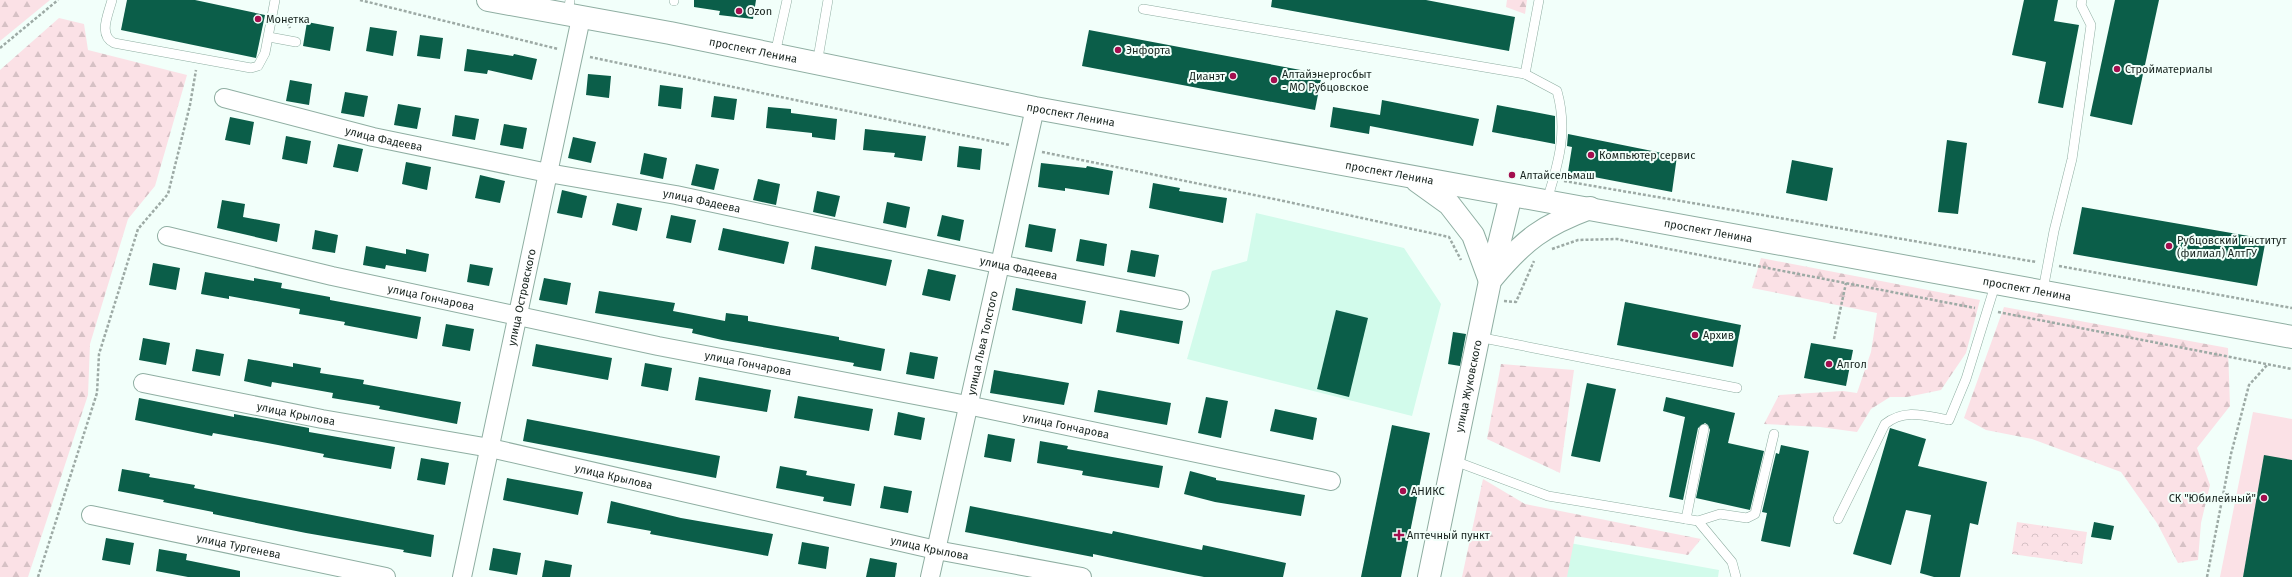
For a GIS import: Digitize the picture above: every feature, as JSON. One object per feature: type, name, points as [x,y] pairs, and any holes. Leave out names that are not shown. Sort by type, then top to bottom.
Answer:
[{"type":"street","name":"проспект Ленина","points":[[488,0],[573,11],[775,56],[1035,108],[1412,178],[1547,200],[2042,290],[2292,337]]},
{"type":"street","name":"улица Островского","points":[[462,577],[573,53],[573,11]]},
{"type":"street","name":"улица Фадеева","points":[[224,98],[373,137],[548,173],[676,195],[998,264],[1180,300]]},
{"type":"street","name":"улица Льва Толстого","points":[[930,577],[998,264],[1035,108]]},
{"type":"street","points":[[1412,178],[1449,204],[1473,235],[1488,290]]},
{"type":"street","name":"улица Жуковского","points":[[1429,577],[1488,290],[1511,195]]},
{"type":"street","points":[[1488,290],[1515,251],[1543,228],[1562,218],[1590,208]]},
{"type":"street","name":"улица Гончарова","points":[[167,236],[332,276],[658,346],[967,405],[1331,481]]},
{"type":"street","name":"улица Крылова","points":[[143,383],[322,419],[490,448],[936,550],[1082,577]]},
{"type":"street","name":"улица Тургенева","points":[[91,515],[386,577]]},
{"type":"lane","points":[[112,0],[104,33],[107,40],[114,43],[251,68],[258,66],[265,53],[275,0]]},
{"type":"lane","points":[[775,56],[787,0]]},
{"type":"lane","points":[[817,64],[828,0]]},
{"type":"lane","points":[[1525,74],[1539,0]]},
{"type":"lane","points":[[2042,290],[2072,159],[2091,25],[2081,5],[2082,0]]},
{"type":"lane","points":[[1143,9],[1525,74],[1557,91],[1563,111],[1561,140],[1554,179],[1547,200]]},
{"type":"lane","points":[[269,37],[296,42]]},
{"type":"lane","points":[[1838,519],[1884,424],[1895,416],[1914,413],[1950,420],[1974,352],[1996,282]]},
{"type":"lane","points":[[1478,337],[1737,388]]},
{"type":"lane","points":[[1686,519],[1704,429]]},
{"type":"lane","points":[[1452,460],[1548,496],[1698,521],[1720,514],[1747,518],[1755,514],[1774,434]]},
{"type":"lane","points":[[1698,521],[1732,562],[1736,577]]},
{"type":"path","points":[[0,48],[58,0]]},
{"type":"path","points":[[360,0],[573,53],[1279,200],[1449,237],[1463,264]]},
{"type":"path","points":[[282,14],[296,42]]},
{"type":"path","points":[[38,577],[97,393],[99,354],[138,229],[168,194],[190,105],[199,58]]},
{"type":"path","points":[[1554,179],[2292,308]]},
{"type":"path","points":[[1549,250],[1578,240],[1617,239],[2292,369]]},
{"type":"path","points":[[1488,290],[1516,302],[1537,255]]},
{"type":"path","points":[[1834,339],[1846,283]]},
{"type":"path","points":[[2207,577],[2231,454],[2247,398],[2249,385],[2268,364]]},
{"type":"shaded area","points":[[1256,213],[1404,248],[1441,304],[1412,416],[1187,359],[1212,271],[1247,261]]},
{"type":"shaded area","points":[[1481,527],[1719,570],[1718,577],[1472,577]]},
{"type":"green space","points":[[0,0],[50,0],[0,41]]},
{"type":"green space","points":[[1507,0],[1527,0],[1525,14],[1506,7]]},
{"type":"green space","points":[[59,18],[84,24],[88,50],[187,75],[155,186],[128,219],[90,344],[88,395],[28,577],[0,577],[0,70]]},
{"type":"green space","points":[[1761,258],[1980,300],[1966,353],[1941,390],[1907,397],[1890,397],[1871,409],[1857,432],[1820,427],[1764,424],[1779,395],[1843,391],[1857,393],[1871,352],[1877,313],[1752,288]]},
{"type":"green space","points":[[2004,307],[2228,348],[2230,406],[2197,448],[2210,485],[2201,523],[2198,560],[2178,563],[2157,523],[2121,472],[2032,439],[1986,430],[1964,418]]},
{"type":"green space","points":[[1501,364],[1574,370],[1560,473],[1487,439]]},
{"type":"green space","name":"СК \"Юбилейный\"","points":[[2253,412],[2292,419],[2292,577],[2220,577]]},
{"type":"green space","points":[[1483,479],[1525,504],[1701,539],[1688,555],[1575,536],[1567,577],[1462,577]]},
{"type":"green space","points":[[2017,522],[2087,532],[2082,564],[2012,554]]},
{"type":"building","points":[[127,0],[195,0],[265,15],[256,58],[121,30]]},
{"type":"building","points":[[694,0],[756,0],[753,19],[719,15],[720,11],[694,7]]},
{"type":"building","points":[[1272,0],[1426,0],[1515,17],[1509,51],[1271,7]]},
{"type":"building","points":[[2024,0],[2058,0],[2054,21],[2079,25],[2063,108],[2038,103],[2046,62],[2012,55]]},
{"type":"building","points":[[2115,0],[2159,0],[2132,125],[2090,116]]},
{"type":"building","points":[[307,22],[334,27],[330,51],[303,46]]},
{"type":"building","points":[[370,27],[397,31],[393,56],[366,51]]},
{"type":"building","points":[[1089,30],[1322,74],[1315,110],[1082,66]]},
{"type":"building","points":[[420,35],[443,38],[440,59],[417,56]]},
{"type":"building","points":[[467,49],[513,56],[514,54],[537,59],[532,80],[488,70],[487,74],[464,71]]},
{"type":"building","points":[[588,74],[611,76],[609,98],[586,95]]},
{"type":"building","points":[[290,80],[312,84],[309,105],[286,101]]},
{"type":"building","points":[[660,85],[683,88],[681,109],[658,106]]},
{"type":"building","points":[[345,92],[368,96],[364,117],[341,113]]},
{"type":"building","points":[[714,96],[737,99],[734,120],[711,117]]},
{"type":"building","points":[[1382,100],[1479,119],[1473,146],[1370,126],[1369,134],[1330,127],[1333,107],[1380,115]]},
{"type":"building","points":[[398,104],[421,108],[417,129],[394,125]]},
{"type":"building","points":[[1497,105],[1555,116],[1555,144],[1492,132]]},
{"type":"building","points":[[768,107],[791,109],[791,113],[837,119],[835,140],[812,137],[812,133],[766,128]]},
{"type":"building","points":[[455,115],[479,119],[475,140],[452,136]]},
{"type":"building","points":[[230,117],[254,122],[250,145],[225,140]]},
{"type":"building","points":[[504,124],[527,128],[523,149],[500,145]]},
{"type":"building","points":[[865,129],[926,136],[922,161],[894,157],[895,153],[863,150]]},
{"type":"building","points":[[1568,134],[1677,156],[1672,192],[1568,172],[1572,147],[1567,146]]},
{"type":"building","points":[[286,136],[311,141],[307,164],[282,159]]},
{"type":"building","points":[[573,137],[596,142],[591,163],[568,158]]},
{"type":"building","points":[[1947,140],[1967,143],[1958,214],[1938,212]]},
{"type":"building","points":[[338,144],[363,149],[358,172],[333,167]]},
{"type":"building","points":[[959,146],[982,149],[980,170],[957,167]]},
{"type":"building","points":[[644,153],[667,158],[663,179],[640,174]]},
{"type":"building","points":[[1792,160],[1833,168],[1827,201],[1786,193]]},
{"type":"building","points":[[406,162],[431,167],[427,190],[402,184]]},
{"type":"building","points":[[1041,163],[1086,168],[1087,166],[1113,171],[1109,195],[1065,188],[1065,191],[1038,187]]},
{"type":"building","points":[[696,164],[719,169],[714,190],[691,185]]},
{"type":"building","points":[[480,175],[505,181],[500,203],[475,198]]},
{"type":"building","points":[[758,179],[780,184],[776,205],[753,200]]},
{"type":"building","points":[[1153,183],[1180,188],[1179,191],[1227,198],[1223,223],[1149,208]]},
{"type":"building","points":[[562,190],[587,196],[582,218],[557,213]]},
{"type":"building","points":[[817,191],[840,196],[835,217],[813,212]]},
{"type":"building","points":[[222,200],[245,204],[243,217],[280,224],[277,242],[217,228]]},
{"type":"building","points":[[887,202],[910,207],[906,228],[883,223]]},
{"type":"building","points":[[617,203],[642,208],[637,231],[612,225]]},
{"type":"building","name":"Рубцовский институт (филиал) АлтГУ","points":[[2082,207],[2266,239],[2257,286],[2073,254]]},
{"type":"building","points":[[671,215],[696,220],[691,243],[666,238]]},
{"type":"building","points":[[942,215],[964,220],[960,241],[937,236]]},
{"type":"building","points":[[1029,224],[1056,229],[1052,252],[1025,247]]},
{"type":"building","points":[[723,228],[789,242],[784,264],[718,250]]},
{"type":"building","points":[[315,230],[338,235],[335,253],[312,249]]},
{"type":"building","points":[[1080,239],[1107,244],[1104,266],[1076,261]]},
{"type":"building","points":[[366,246],[406,254],[406,249],[429,254],[426,272],[386,265],[385,269],[363,265]]},
{"type":"building","points":[[815,246],[892,260],[886,286],[811,269]]},
{"type":"building","points":[[1131,250],[1159,255],[1155,277],[1127,272]]},
{"type":"building","points":[[153,263],[180,268],[176,290],[149,285]]},
{"type":"building","points":[[470,264],[493,268],[489,286],[467,282]]},
{"type":"building","points":[[928,269],[956,275],[950,301],[922,295]]},
{"type":"building","points":[[205,272],[254,281],[254,278],[282,283],[281,288],[330,297],[330,300],[421,317],[417,339],[344,325],[345,322],[299,314],[300,309],[229,296],[229,299],[201,294]]},
{"type":"building","points":[[544,278],[571,283],[567,305],[539,300]]},
{"type":"building","points":[[1016,288],[1086,301],[1082,324],[1012,310]]},
{"type":"building","points":[[599,291],[675,303],[673,311],[725,321],[726,313],[748,316],[748,321],[839,337],[839,340],[885,349],[881,371],[853,366],[854,363],[722,340],[692,333],[693,329],[595,313]]},
{"type":"building","points":[[1625,302],[1741,325],[1733,367],[1617,345]]},
{"type":"building","points":[[1120,310],[1183,321],[1179,344],[1116,332]]},
{"type":"building","points":[[1336,310],[1368,318],[1349,397],[1317,389]]},
{"type":"building","points":[[446,324],[474,329],[470,351],[442,346]]},
{"type":"building","points":[[1453,332],[1466,334],[1460,366],[1448,364]]},
{"type":"building","points":[[143,338],[170,343],[166,365],[139,360]]},
{"type":"building","name":"Алгол","points":[[1811,343],[1853,350],[1846,386],[1804,378]]},
{"type":"building","points":[[536,344],[612,358],[608,380],[532,366]]},
{"type":"building","points":[[196,349],[224,354],[220,376],[192,371]]},
{"type":"building","points":[[910,352],[938,357],[934,379],[906,374]]},
{"type":"building","points":[[248,359],[293,367],[293,363],[321,368],[320,373],[364,380],[363,384],[461,402],[457,424],[379,409],[380,406],[332,398],[333,393],[272,382],[271,387],[244,381]]},
{"type":"building","points":[[645,363],[672,368],[668,391],[641,386]]},
{"type":"building","points":[[994,370],[1069,383],[1064,405],[990,393]]},
{"type":"building","points":[[699,377],[771,390],[767,412],[695,400]]},
{"type":"building","points":[[1587,383],[1616,389],[1600,462],[1571,456]]},
{"type":"building","points":[[1098,390],[1171,403],[1167,425],[1094,412]]},
{"type":"building","points":[[798,396],[873,409],[869,431],[794,418]]},
{"type":"building","points":[[1206,397],[1228,401],[1221,438],[1198,433]]},
{"type":"building","points":[[1666,397],[1735,413],[1728,443],[1764,451],[1750,510],[1696,498],[1710,430],[1708,425],[1705,423],[1698,428],[1683,500],[1669,497],[1685,417],[1663,411]]},
{"type":"building","points":[[139,398],[234,417],[234,414],[262,419],[309,428],[309,432],[395,447],[391,469],[323,457],[324,454],[278,445],[213,433],[212,436],[135,420]]},
{"type":"building","points":[[1275,409],[1317,418],[1313,440],[1270,431]]},
{"type":"building","points":[[898,412],[925,418],[921,440],[894,435]]},
{"type":"building","points":[[527,419],[720,456],[716,478],[523,441]]},
{"type":"building","points":[[1392,425],[1430,433],[1401,577],[1361,577]]},
{"type":"building","points":[[1890,428],[1926,439],[1918,466],[1987,482],[1978,525],[1970,523],[1960,577],[1934,577],[1920,573],[1931,515],[1906,510],[1891,565],[1853,554]]},
{"type":"building","points":[[988,434],[1015,439],[1011,462],[984,457]]},
{"type":"building","points":[[1040,441],[1068,446],[1067,449],[1163,466],[1159,488],[1082,475],[1083,471],[1037,463]]},
{"type":"building","points":[[1781,445],[1809,451],[1790,547],[1761,541],[1767,513],[1762,512],[1776,453],[1779,454]]},
{"type":"building","name":"СК \"Юбилейный\"","points":[[2264,455],[2292,460],[2292,577],[2243,577]]},
{"type":"building","points":[[421,458],[449,463],[445,485],[417,480]]},
{"type":"building","points":[[780,466],[807,471],[806,475],[855,484],[851,506],[823,501],[824,497],[776,488]]},
{"type":"building","points":[[122,469],[150,474],[149,477],[195,485],[194,488],[434,535],[431,557],[403,552],[404,550],[306,533],[213,514],[213,512],[163,502],[164,500],[118,491]]},
{"type":"building","points":[[1190,471],[1216,478],[1216,480],[1305,495],[1301,516],[1215,502],[1184,494]]},
{"type":"building","points":[[507,478],[583,492],[578,515],[503,500]]},
{"type":"building","points":[[884,486],[912,491],[908,513],[880,508]]},
{"type":"building","points":[[611,501],[681,518],[773,534],[768,556],[650,534],[651,531],[607,523]]},
{"type":"building","points":[[970,506],[1112,534],[1113,531],[1202,550],[1203,545],[1286,563],[1283,577],[1204,577],[1093,554],[1093,557],[965,532]]},
{"type":"building","points":[[2094,522],[2114,526],[2111,540],[2091,537]]},
{"type":"building","points":[[106,538],[134,543],[130,565],[102,560]]},
{"type":"building","points":[[802,542],[829,547],[826,569],[798,564]]},
{"type":"building","points":[[493,548],[521,553],[517,575],[489,570]]},
{"type":"building","points":[[159,549],[187,554],[186,560],[240,571],[240,577],[188,577],[156,571]]},
{"type":"building","points":[[870,558],[897,563],[895,577],[866,577]]},
{"type":"building","points":[[545,560],[572,565],[570,577],[542,577]]},
{"type":"place","name":"Ozon","points":[[739,11]]},
{"type":"place","name":"Монетка","points":[[258,19]]},
{"type":"place","name":"Энфорта","points":[[1118,50]]},
{"type":"place","name":"Стройматериалы","points":[[2117,69]]},
{"type":"place","name":"Дианэт","points":[[1233,76]]},
{"type":"place","name":"Алтайэнергосбыт - МО Рубцовское","points":[[1274,80]]},
{"type":"place","name":"Компьютер сервис","points":[[1591,155]]},
{"type":"place","name":"Алтайсельмаш","points":[[1512,175]]},
{"type":"place","name":"Рубцовский институт (филиал) АлтГУ","points":[[2169,246]]},
{"type":"place","name":"Архив","points":[[1695,335]]},
{"type":"place","name":"Алгол","points":[[1829,364]]},
{"type":"place","name":"АНИКС","points":[[1403,491]]},
{"type":"place","name":"СК \"Юбилейный\"","points":[[2264,498]]},
{"type":"place","name":"Аптечный пункт","points":[[1399,535]]}]
